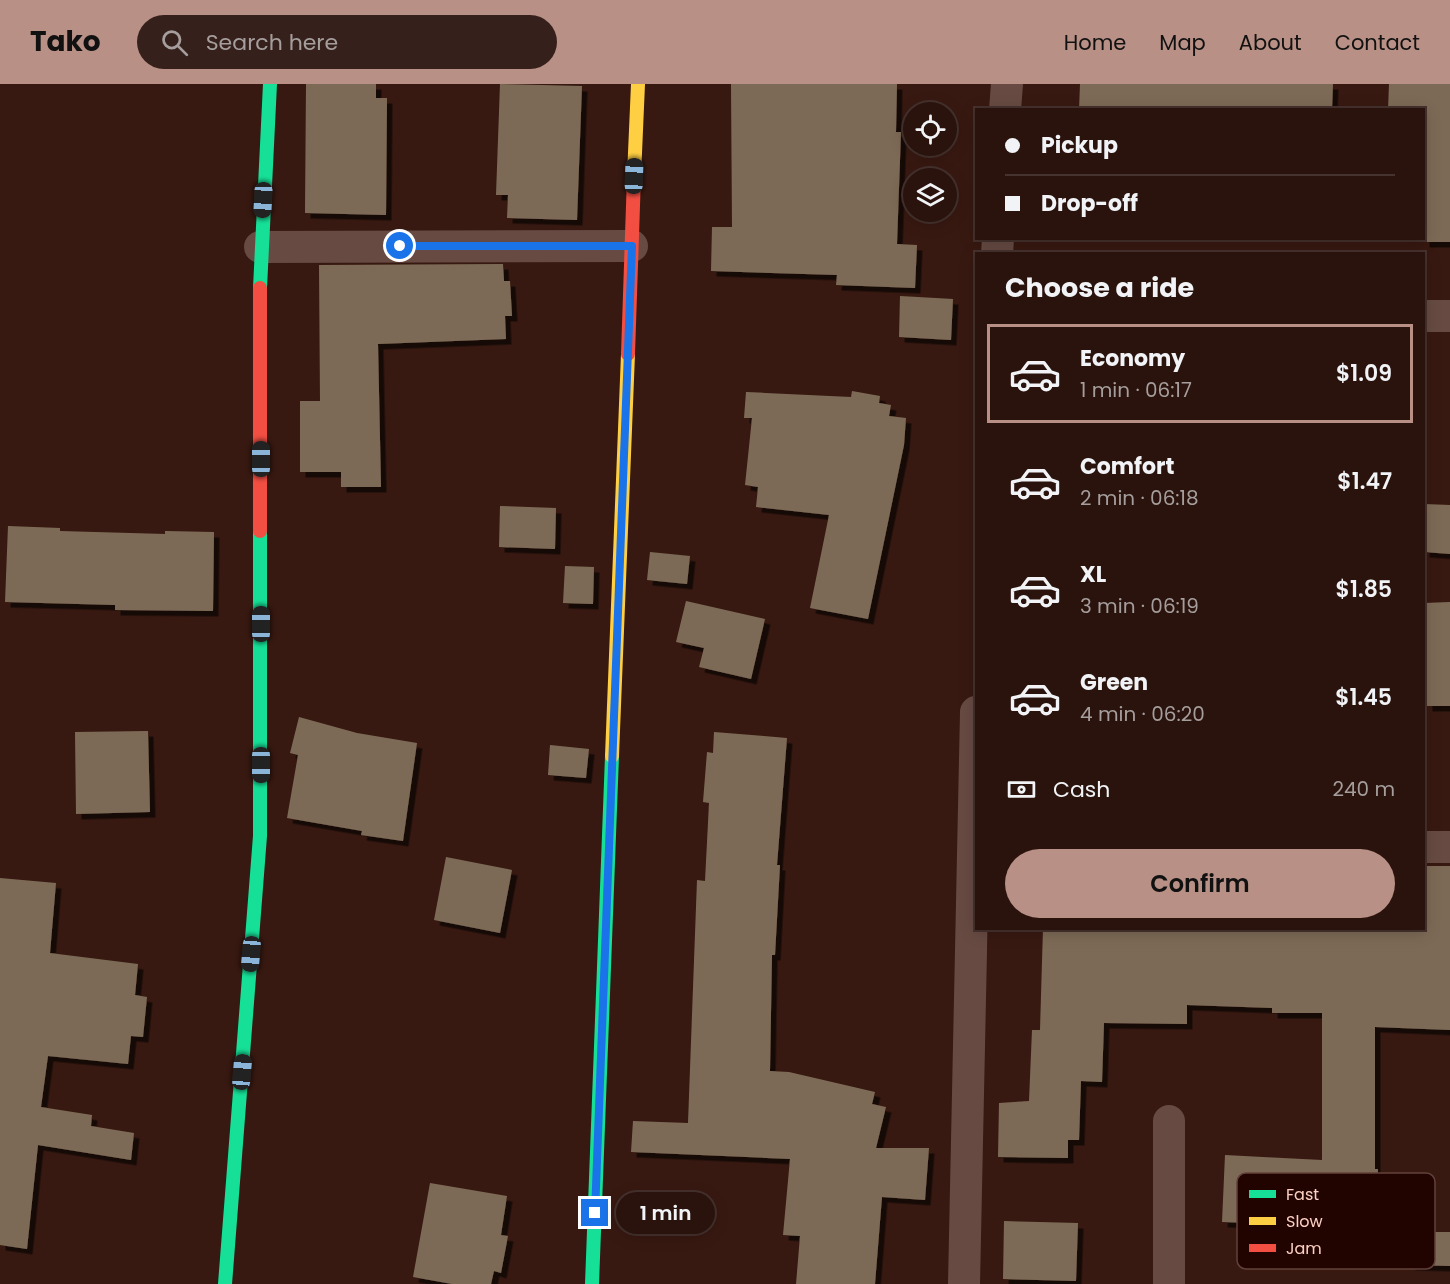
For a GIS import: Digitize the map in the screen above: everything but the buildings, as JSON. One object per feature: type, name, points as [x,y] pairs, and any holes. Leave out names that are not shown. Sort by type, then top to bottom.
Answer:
[{"type":"street","points":[[225,1284],[261,836],[261,247],[270,84]]},
{"type":"street","points":[[592,1284],[638,84]]},
{"type":"street","points":[[1005,108],[1007,84]]},
{"type":"street","points":[[261,247],[632,246]]},
{"type":"street","points":[[1425,316],[1450,316]]},
{"type":"street","points":[[964,1284],[975,760]]},
{"type":"street","points":[[1425,847],[1450,847]]},
{"type":"street","points":[[1169,1121],[1170,1284]]},
{"type":"traffic: fast","points":[[260,288],[270,84]]},
{"type":"traffic: fast","points":[[225,1284],[260,836],[260,531]]},
{"type":"traffic: fast","points":[[592,1284],[612,756]]},
{"type":"traffic: slow","points":[[634,176],[638,84]]},
{"type":"traffic: slow","points":[[612,756],[628,354]]},
{"type":"traffic: jam","points":[[628,354],[634,176]]},
{"type":"traffic: jam","points":[[260,288],[260,531]]},
{"type":"route","points":[[400,246],[632,246],[595,1213]]}]
